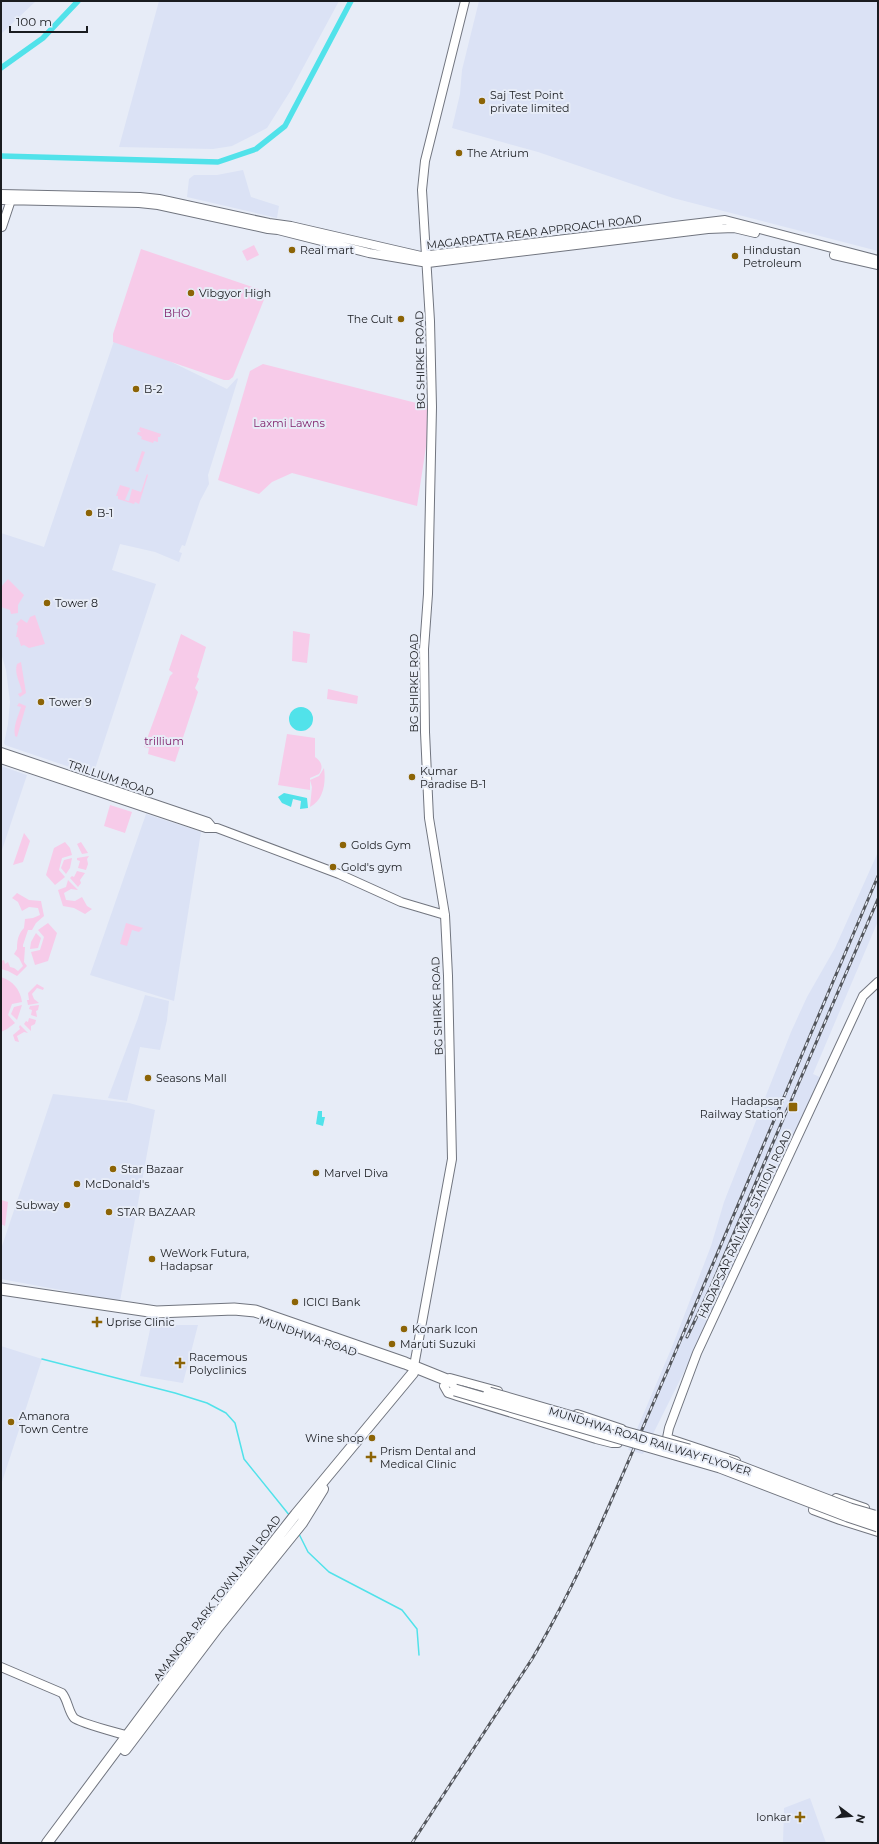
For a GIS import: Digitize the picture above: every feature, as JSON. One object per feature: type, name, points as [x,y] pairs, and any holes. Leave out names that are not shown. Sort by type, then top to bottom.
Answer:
[{"type":"highway","name":"MUNDHWA ROAD","points":[[1,1288],[156,1312],[240,1313],[443,1382]]},
{"type":"highway","name":"MUNDHWA ROAD","points":[[1,1296],[147,1319],[240,1313]]},
{"type":"highway","name":"MUNDHWA ROAD RAILWAY FLYOVER","points":[[443,1382],[720,1467],[878,1526]]},
{"type":"highway","name":"MUNDHWA ROAD RAILWAY FLYOVER","points":[[456,1387],[741,1466],[850,1509],[878,1518]]},
{"type":"main road","name":"AMANORA PARK TOWN MAIN ROAD","points":[[285,1537],[296,1514],[415,1372]]},
{"type":"main road","name":"AMANORA PARK TOWN MAIN ROAD","points":[[47,1843],[245,1586],[285,1537],[302,1523],[321,1490],[415,1372]]},
{"type":"main road","name":"AMANORA PARK TOWN MAIN ROAD","points":[[56,1843],[234,1600]]},
{"type":"street","name":"BG SHIRKE ROAD","points":[[415,1372],[452,1159],[448,976],[445,915],[429,818],[425,732],[424,649],[428,594],[432,407],[428,259],[422,190],[425,161],[465,1]]},
{"type":"street","name":"MAGARPATTA REAR APPROACH ROAD","points":[[1,194],[12,197],[140,197],[159,199],[269,223],[291,226],[421,256],[428,259],[616,237],[734,228],[878,265]]},
{"type":"street","name":"MAGARPATTA REAR APPROACH ROAD","points":[[1,200],[12,197]]},
{"type":"street","points":[[2,227],[12,197]]},
{"type":"street","name":"MAGARPATTA REAR APPROACH ROAD","points":[[616,237],[724,220],[878,260]]},
{"type":"street","name":"TRILLIUM ROAD","points":[[1,752],[208,822],[209,828],[1,759]]},
{"type":"street","points":[[209,828],[339,874],[401,902],[445,915]]},
{"type":"street","name":"HADAPSAR RAILWAY STATION ROAD","points":[[820,1492],[730,1458],[667,1438],[674,1413],[697,1353],[740,1259],[830,1070],[863,996],[878,982]]},
{"type":"street","points":[[458,1379],[622,1429],[618,1443],[612,1443],[448,1393],[443,1382],[458,1379]]},
{"type":"street","points":[[521,1416],[526,1399]]},
{"type":"street","points":[[878,1513],[820,1492],[813,1510],[878,1532]]},
{"type":"street","points":[[1,1666],[62,1693],[66,1697],[70,1712],[76,1720],[128,1736]]},
{"type":"shaded area","points":[[1,1],[36,1],[1,34]]},
{"type":"shaded area","points":[[159,1],[339,1],[291,90],[267,128],[232,146],[213,149],[119,147]]},
{"type":"shaded area","points":[[479,1],[878,1],[878,251],[673,198],[538,152],[452,128],[460,94],[462,70]]},
{"type":"shaded area","points":[[243,170],[251,197],[279,206],[277,218],[187,197],[189,179],[194,175],[217,175]]},
{"type":"shaded area","points":[[118,336],[227,389],[237,378],[238,379],[208,475],[209,484],[200,501],[185,546],[182,545],[179,552],[182,553],[179,562],[155,552],[120,544],[112,570],[156,584],[93,775],[5,745],[4,743],[8,724],[10,702],[6,670],[1,653],[1,533],[44,547],[115,338]]},
{"type":"shaded area","points":[[1,766],[27,775],[1,853]]},
{"type":"shaded area","points":[[146,814],[201,832],[174,1001],[90,975]]},
{"type":"shaded area","points":[[878,852],[878,921],[813,1074],[822,1078],[787,1148],[693,1354],[643,1454],[628,1450],[672,1347],[711,1246],[724,1202],[791,1032],[807,997],[835,948]]},
{"type":"shaded area","points":[[145,995],[169,1001],[167,1020],[160,1050],[140,1047],[127,1101],[108,1098],[138,1018]]},
{"type":"shaded area","name":"Seasons Mall","points":[[53,1094],[129,1103],[155,1110],[120,1301],[1,1279],[1,1249]]},
{"type":"shaded area","points":[[151,1325],[198,1325],[183,1383],[140,1376]]},
{"type":"shaded area","name":"Amanora Town Centre","points":[[1,1346],[42,1359],[1,1485]]},
{"type":"shaded area","name":"lonkar","points":[[810,1798],[826,1843],[783,1843],[784,1808]]},
{"type":"green space","points":[[254,245],[259,255],[247,261],[242,251]]},
{"type":"green space","name":"BHO","points":[[141,249],[267,292],[233,377],[229,380],[224,380],[113,342],[113,334]]},
{"type":"green space","name":"Laxmi Lawns","points":[[263,364],[432,407],[417,506],[292,473],[272,482],[259,494],[218,480],[250,371]]},
{"type":"green space","points":[[140,427],[161,434],[160,437],[158,437],[158,442],[154,441],[153,443],[141,439],[142,437],[137,434],[138,432],[141,432],[139,430]]},
{"type":"green space","points":[[142,451],[145,452],[138,472],[135,471]]},
{"type":"green space","points":[[147,474],[148,475],[139,504],[118,499],[118,496],[116,496],[120,485],[130,488],[125,500],[129,501],[132,489],[141,492]]},
{"type":"green space","points":[[8,579],[24,595],[18,605],[18,613],[11,614],[10,610],[1,607],[1,587]]},
{"type":"green space","points":[[35,615],[45,644],[29,648],[24,645],[21,646],[18,637],[16,637],[18,626],[16,624],[21,619],[27,623],[30,617]]},
{"type":"green space","points":[[293,631],[310,634],[307,663],[292,661]]},
{"type":"green space","name":"trillium","points":[[181,634],[206,647],[197,677],[199,679],[195,688],[198,692],[175,762],[148,754],[149,748],[144,747],[170,676],[173,673],[169,670]]},
{"type":"green space","points":[[21,662],[26,693],[20,697],[18,694],[22,692],[16,668],[17,664]]},
{"type":"green space","points":[[328,689],[358,696],[357,704],[327,699]]},
{"type":"green space","points":[[19,703],[26,706],[17,737],[15,736],[15,729],[21,707],[17,706]]},
{"type":"green space","points":[[287,734],[315,738],[315,757],[319,760],[322,767],[319,774],[310,778],[310,790],[278,785]]},
{"type":"green space","points":[[324,768],[325,779],[323,790],[315,804],[310,807],[312,787],[310,780],[319,776]]},
{"type":"green space","points":[[110,805],[132,812],[125,833],[104,826]]},
{"type":"green space","points":[[24,833],[30,841],[23,862],[13,865]]},
{"type":"green space","points":[[65,842],[70,848],[72,855],[62,858],[59,870],[65,877],[55,885],[46,875],[54,848]]},
{"type":"green space","points":[[81,842],[88,853],[82,854],[77,844]]},
{"type":"green space","points":[[89,856],[87,859],[88,864],[86,870],[78,868],[80,861],[77,860],[77,858]]},
{"type":"green space","points":[[72,858],[70,868],[66,874],[61,868],[64,860]]},
{"type":"green space","points":[[77,871],[85,873],[80,880],[81,883],[78,887],[70,878],[72,876],[74,877]]},
{"type":"green space","points":[[68,880],[78,890],[71,889],[64,893],[66,900],[75,901],[82,897],[87,906],[92,909],[85,914],[74,908],[63,906],[58,890],[66,887]]},
{"type":"green space","points":[[17,893],[29,900],[41,901],[44,916],[36,923],[32,930],[28,930],[23,945],[23,947],[25,947],[24,962],[27,966],[17,976],[1,969],[1,961],[4,960],[5,964],[8,962],[10,967],[18,971],[23,966],[19,958],[14,954],[17,949],[18,938],[24,928],[25,919],[40,915],[38,908],[29,907],[22,911],[18,902],[12,898]]},
{"type":"green space","points":[[48,923],[57,933],[48,961],[35,965],[31,952],[40,950],[44,937],[38,930]]},
{"type":"green space","points":[[126,923],[143,928],[139,932],[132,930],[127,946],[120,944]]},
{"type":"green space","points":[[36,933],[41,938],[38,948],[30,949],[31,942]]},
{"type":"green space","points":[[1,977],[12,983],[18,989],[22,1002],[12,1004],[8,1015],[15,1023],[1,1032]]},
{"type":"green space","points":[[37,984],[44,988],[43,990],[37,988],[32,994],[34,999],[39,1003],[28,1005],[28,993]]},
{"type":"green space","points":[[22,1005],[17,1020],[11,1014],[14,1007]]},
{"type":"green space","points":[[39,1005],[38,1010],[36,1011],[37,1017],[31,1015],[32,1010],[29,1009],[30,1006]]},
{"type":"green space","points":[[29,1018],[36,1020],[35,1024],[31,1026],[31,1031],[24,1024],[26,1021],[28,1022]]},
{"type":"green space","points":[[20,1025],[28,1033],[24,1032],[17,1036],[19,1042],[15,1041],[13,1035],[20,1029]]},
{"type":"green space","points":[[1,1200],[8,1202],[5,1226],[1,1224]]},
{"type":"water","points":[[301,707],[309,711],[313,719],[309,727],[301,731],[293,727],[289,719],[293,711]]},
{"type":"water","points":[[284,793],[307,798],[308,808],[300,809],[301,801],[293,799],[291,807],[282,803],[278,797]]},
{"type":"water","points":[[318,1111],[322,1111],[322,1117],[325,1117],[323,1126],[316,1124]]},
{"type":"waterway","points":[[1,68],[43,38],[78,1]]},
{"type":"waterway","points":[[1,156],[218,162],[256,149],[285,126],[351,1]]},
{"type":"waterway","points":[[42,1359],[175,1393],[207,1403],[226,1413],[235,1423],[244,1459],[290,1516]]},
{"type":"waterway","points":[[299,1534],[308,1552],[329,1572],[402,1610],[417,1629],[419,1655]]},
{"type":"railway","points":[[412,1843],[532,1659],[571,1588],[605,1515],[669,1367],[878,876]]},
{"type":"railway","points":[[687,1337],[710,1289],[878,899]]},
{"type":"place","name":"Saj Test Point private limited","points":[[482,101]]},
{"type":"place","name":"The Atrium","points":[[459,153]]},
{"type":"place","name":"Real mart","points":[[292,250]]},
{"type":"place","name":"Hindustan Petroleum","points":[[735,256]]},
{"type":"place","name":"Vibgyor High","points":[[191,293]]},
{"type":"place","name":"The Cult","points":[[401,319]]},
{"type":"place","name":"B-2","points":[[136,389]]},
{"type":"place","name":"B-1","points":[[89,513]]},
{"type":"place","name":"Tower 8","points":[[47,603]]},
{"type":"place","name":"Tower 9","points":[[41,702]]},
{"type":"place","name":"Kumar Paradise B-1","points":[[412,777]]},
{"type":"place","name":"Golds Gym","points":[[343,845]]},
{"type":"place","name":"Gold's gym","points":[[333,867]]},
{"type":"place","name":"Seasons Mall","points":[[148,1078]]},
{"type":"place","name":"Hadapsar Railway Station","points":[[793,1107]]},
{"type":"place","name":"Star Bazaar","points":[[113,1169]]},
{"type":"place","name":"Marvel Diva","points":[[316,1173]]},
{"type":"place","name":"McDonald's","points":[[77,1184]]},
{"type":"place","name":"Subway","points":[[67,1205]]},
{"type":"place","name":"STAR BAZAAR","points":[[109,1212]]},
{"type":"place","name":"WeWork Futura, Hadapsar","points":[[152,1259]]},
{"type":"place","name":"ICICI Bank","points":[[295,1302]]},
{"type":"place","name":"Uprise Clinic","points":[[97,1322]]},
{"type":"place","name":"Konark Icon","points":[[404,1329]]},
{"type":"place","name":"Maruti Suzuki","points":[[392,1344]]},
{"type":"place","name":"Racemous Polyclinics","points":[[180,1363]]},
{"type":"place","name":"Amanora Town Centre","points":[[11,1422]]},
{"type":"place","name":"Wine shop","points":[[372,1438]]},
{"type":"place","name":"Prism Dental and Medical Clinic","points":[[371,1457]]},
{"type":"place","name":"lonkar","points":[[800,1817]]}]
